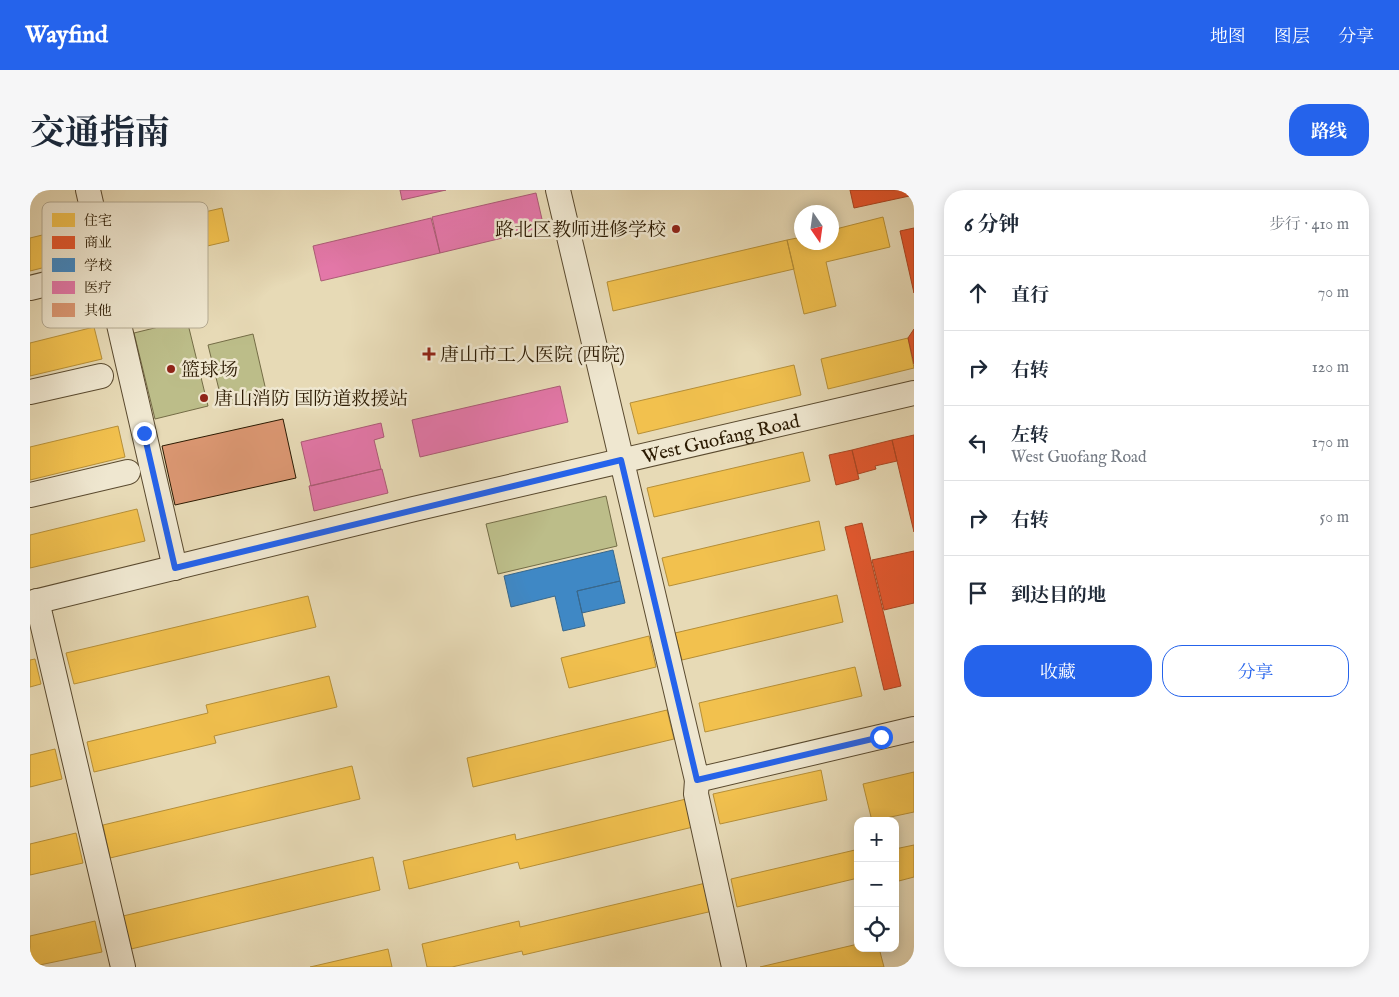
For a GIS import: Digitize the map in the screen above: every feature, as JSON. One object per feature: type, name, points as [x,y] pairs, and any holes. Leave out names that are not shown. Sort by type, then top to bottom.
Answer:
[{"type":"street","points":[[558,190],[697,780],[696,794],[734,967]]},
{"type":"street","points":[[120,328],[175,568]]},
{"type":"street","points":[[30,392],[101,376]]},
{"type":"street","name":"West Guofang Road","points":[[33,602],[621,460],[914,393]]},
{"type":"street","points":[[30,495],[128,472]]},
{"type":"street","points":[[33,602],[123,967]]},
{"type":"street","points":[[697,780],[914,729]]},
{"type":"green space","name":"篮球场","points":[[154,328],[189,328],[208,406],[155,419],[134,333]]},
{"type":"green space","points":[[253,334],[267,395],[223,406],[208,345]]},
{"type":"green space","points":[[606,496],[617,546],[498,574],[486,524]]},
{"type":"building: 住宅","points":[[222,208],[229,241],[208,246],[208,211]]},
{"type":"building: 住宅","points":[[883,217],[890,247],[826,262],[836,306],[804,314],[787,240],[794,239],[794,250],[839,250],[839,228]]},
{"type":"building: 住宅","points":[[42,235],[42,268],[30,271],[30,238]]},
{"type":"building: 住宅","points":[[787,240],[794,269],[613,311],[607,282]]},
{"type":"building: 住宅","points":[[94,328],[102,359],[30,376],[30,343]]},
{"type":"building: 住宅","points":[[908,338],[914,368],[828,389],[821,359]]},
{"type":"building: 住宅","points":[[794,365],[801,395],[638,434],[630,403]]},
{"type":"building: 住宅","points":[[118,426],[125,457],[30,480],[30,447]]},
{"type":"building: 住宅","points":[[803,452],[810,481],[654,517],[647,488]]},
{"type":"building: 住宅","points":[[137,509],[145,541],[30,568],[30,535]]},
{"type":"building: 住宅","points":[[819,521],[825,550],[669,586],[662,558]]},
{"type":"building: 住宅","points":[[837,595],[843,622],[682,660],[675,633]]},
{"type":"building: 住宅","points":[[308,596],[316,627],[74,684],[66,653]]},
{"type":"building: 住宅","points":[[649,636],[656,667],[569,688],[561,658]]},
{"type":"building: 住宅","points":[[35,659],[41,684],[30,687],[30,660]]},
{"type":"building: 住宅","points":[[855,667],[862,696],[705,732],[699,703]]},
{"type":"building: 住宅","points":[[329,676],[337,707],[214,736],[216,743],[94,772],[87,742],[208,713],[206,705]]},
{"type":"building: 住宅","points":[[667,710],[674,739],[473,787],[467,758]]},
{"type":"building: 住宅","points":[[55,749],[62,779],[30,787],[30,755]]},
{"type":"building: 住宅","points":[[352,766],[360,799],[110,858],[103,825]]},
{"type":"building: 住宅","points":[[821,770],[827,800],[720,824],[713,794]]},
{"type":"building: 住宅","points":[[914,772],[914,812],[891,817],[871,817],[863,784]]},
{"type":"building: 住宅","points":[[686,799],[693,827],[520,869],[518,862],[409,889],[403,861],[515,834],[516,840]]},
{"type":"building: 住宅","points":[[76,833],[83,863],[30,875],[30,844]]},
{"type":"building: 住宅","points":[[914,845],[914,877],[899,881],[899,862],[899,848]]},
{"type":"building: 住宅","points":[[854,850],[854,879],[737,907],[731,879]]},
{"type":"building: 住宅","points":[[373,857],[380,890],[131,949],[123,916]]},
{"type":"building: 住宅","points":[[710,882],[717,910],[523,955],[522,951],[452,967],[427,967],[422,944],[519,921],[520,927]]},
{"type":"building: 住宅","points":[[95,921],[102,952],[30,967],[30,936]]},
{"type":"building: 住宅","points":[[854,945],[854,952],[880,952],[884,967],[760,967]]},
{"type":"building: 住宅","points":[[388,949],[392,967],[310,967]]},
{"type":"building: 商业","points":[[850,190],[914,190],[914,195],[854,208]]},
{"type":"building: 商业","points":[[914,228],[914,293],[900,231]]},
{"type":"building: 商业","points":[[914,329],[914,364],[908,338]]},
{"type":"building: 商业","points":[[914,435],[914,532],[892,440]]},
{"type":"building: 商业","points":[[892,440],[897,461],[875,466],[876,469],[858,474],[852,450]]},
{"type":"building: 商业","points":[[852,450],[859,479],[836,485],[829,455]]},
{"type":"building: 商业","points":[[862,523],[901,686],[884,690],[845,527]]},
{"type":"building: 商业","points":[[914,551],[914,603],[884,610],[872,560]]},
{"type":"building: 学校","points":[[613,550],[620,581],[577,591],[585,626],[563,631],[555,596],[511,607],[504,576]]},
{"type":"building: 学校","points":[[620,581],[625,603],[582,613],[577,591]]},
{"type":"building: 医疗","points":[[400,190],[446,190],[402,200]]},
{"type":"building: 医疗","points":[[536,193],[544,228],[440,253],[432,217]]},
{"type":"building: 医疗","points":[[431,218],[440,253],[321,281],[313,246]]},
{"type":"building: 医疗","points":[[560,386],[568,422],[420,457],[412,420]]},
{"type":"building: 医疗","points":[[381,423],[384,437],[374,440],[381,469],[311,486],[301,442]]},
{"type":"building: 医疗","points":[[382,469],[388,493],[314,511],[309,486]]},
{"type":"building: 其他","points":[[283,419],[296,478],[175,505],[162,446]]},
{"type":"place","name":"路北区教师进修学校","points":[[676,229]]},
{"type":"place","name":"唐山市工人医院 (西院)","points":[[429,354]]},
{"type":"place","name":"篮球场","points":[[171,369]]},
{"type":"place","name":"唐山消防 国防道救援站","points":[[204,398]]},
{"type":"route","points":[[144,433],[175,568],[621,460],[697,780],[881,737]]}]
